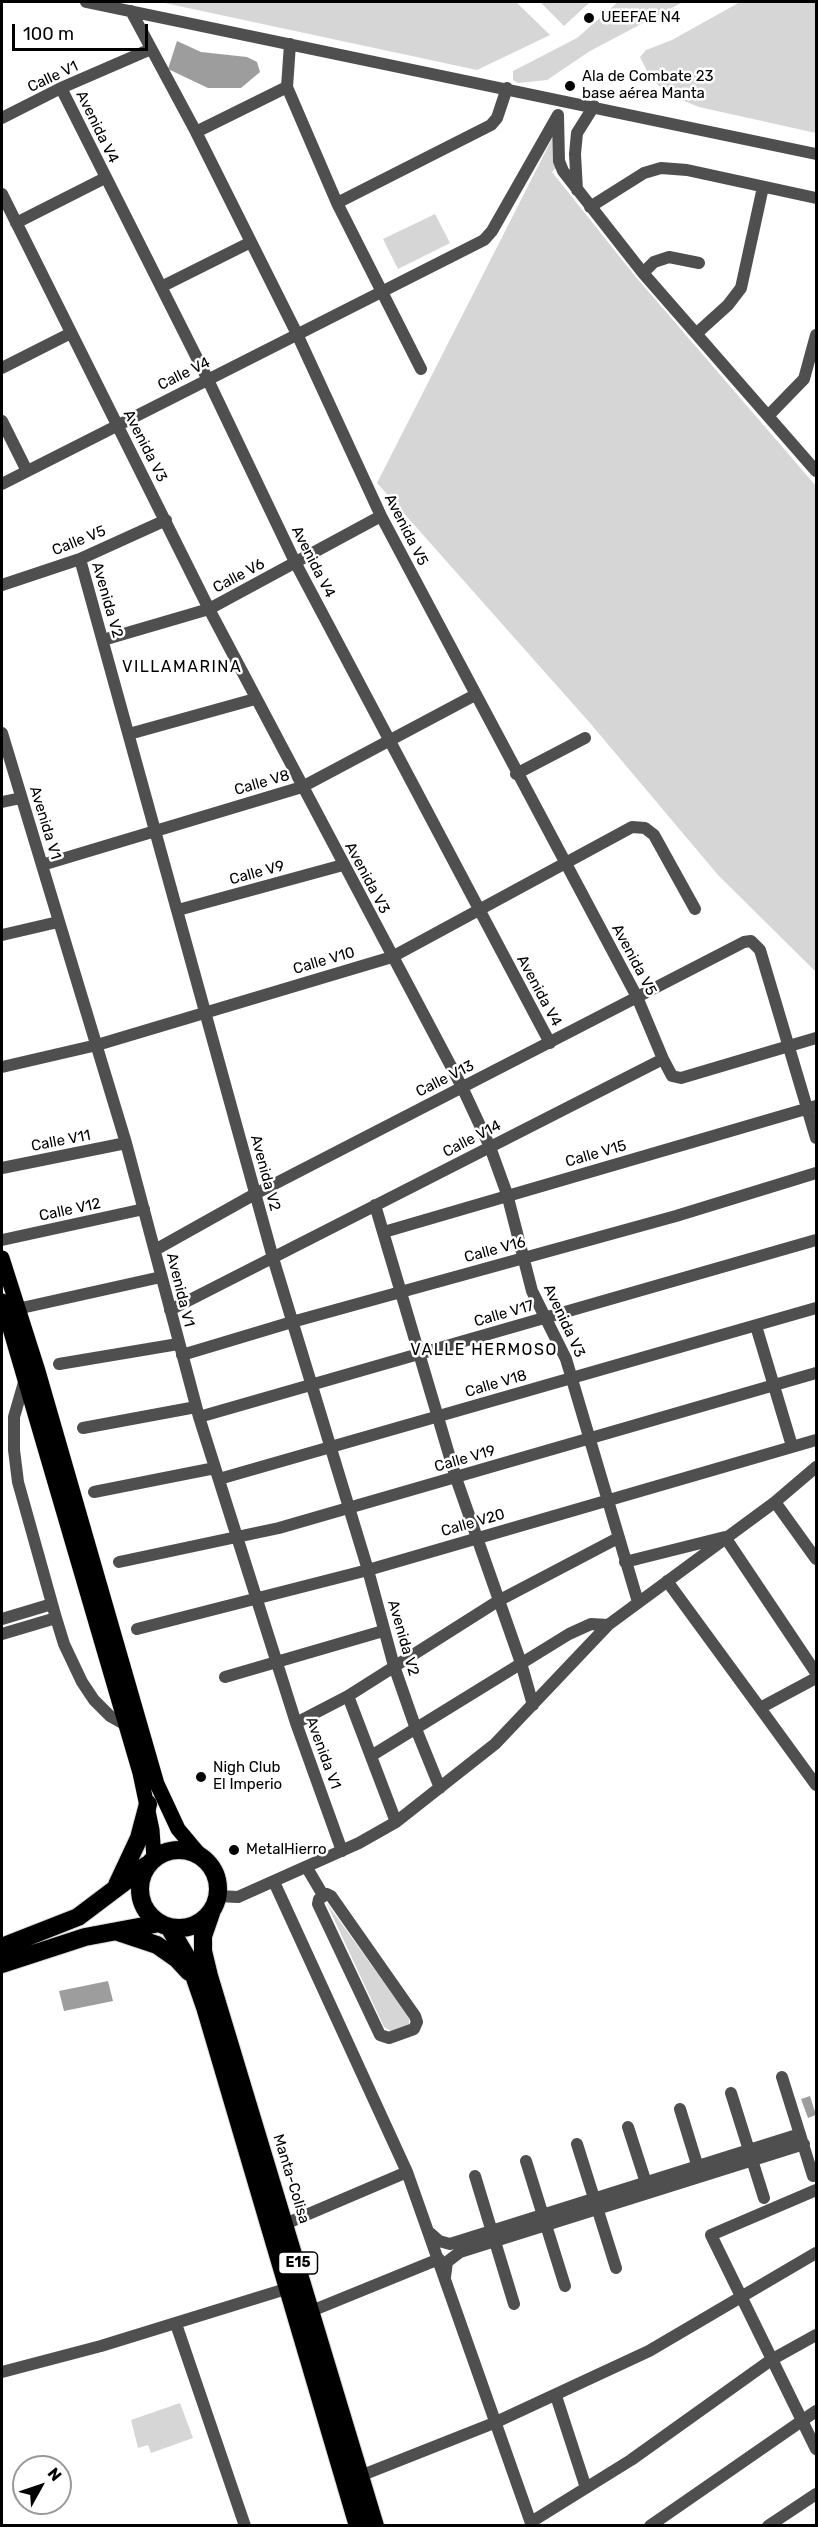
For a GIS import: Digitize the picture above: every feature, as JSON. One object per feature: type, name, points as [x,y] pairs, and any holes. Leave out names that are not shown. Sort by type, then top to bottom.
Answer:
[{"type":"highway","points":[[111,1894],[133,1854],[148,1804]]},
{"type":"highway","points":[[2,1947],[78,1917],[152,1861],[176,1849],[199,1854]]},
{"type":"highway","name":"E15","points":[[199,1854],[213,1868],[217,1877],[215,1904]]},
{"type":"highway","name":"E15","points":[[152,1861],[143,1873],[141,1896],[144,1907],[165,1925]]},
{"type":"highway","points":[[2,1964],[114,1930],[165,1925],[192,1926],[215,1904]]},
{"type":"highway","name":"Manta-Colisa","points":[[215,1904],[203,1936],[203,1951],[209,1976],[305,2314],[375,2526]]},
{"type":"highway","name":"Manta-Colisa","points":[[165,1925],[183,1947],[196,1980],[279,2227],[289,2288],[305,2314],[358,2526]]},
{"type":"highway","points":[[114,1930],[157,1945],[177,1959],[196,1980]]},
{"type":"main road","points":[[2,1258],[38,1371],[157,1784],[178,1829],[199,1854]]},
{"type":"main road","points":[[2,1301],[148,1804],[152,1861]]},
{"type":"street","points":[[86,2],[816,154]]},
{"type":"street","name":"Avenida V5","points":[[131,11],[196,132],[297,334],[381,516],[516,774],[637,997],[663,1059]]},
{"type":"street","points":[[291,44],[287,87],[337,203],[421,369]]},
{"type":"street","name":"Calle V1","points":[[2,118],[61,88],[151,49]]},
{"type":"street","points":[[196,132],[287,87]]},
{"type":"street","name":"Avenida V4","points":[[61,88],[208,380],[295,562],[550,1043]]},
{"type":"street","points":[[337,203],[491,125],[497,118],[507,88]]},
{"type":"street","points":[[559,99],[559,160],[563,171],[643,273],[816,471]]},
{"type":"street","points":[[577,191],[575,154],[578,133],[594,106]]},
{"type":"street","name":"Calle V4","points":[[2,484],[484,240],[492,231],[558,115]]},
{"type":"street","points":[[590,207],[644,173],[661,168],[674,168],[816,198]]},
{"type":"street","points":[[16,223],[105,178]]},
{"type":"street","points":[[697,333],[728,305],[741,288],[763,187]]},
{"type":"street","name":"Avenida V3","points":[[2,194],[166,520],[208,609],[462,1086],[490,1147],[507,1194],[535,1299],[560,1343],[572,1377],[638,1602]]},
{"type":"street","points":[[161,287],[251,242]]},
{"type":"street","points":[[643,273],[654,262],[669,257],[699,263]]},
{"type":"street","points":[[2,368],[71,333]]},
{"type":"street","points":[[768,416],[804,379],[816,335]]},
{"type":"street","points":[[2,421],[27,471]]},
{"type":"street","name":"Calle V6","points":[[103,640],[208,609],[381,516]]},
{"type":"street","name":"Calle V5","points":[[2,585],[80,559],[166,520]]},
{"type":"street","name":"Avenida V2","points":[[80,559],[154,830],[207,1010],[273,1258],[350,1508],[383,1631],[416,1729],[440,1788]]},
{"type":"street","name":"Calle V8","points":[[42,865],[302,787],[475,695]]},
{"type":"street","points":[[129,734],[255,699]]},
{"type":"street","name":"Avenida V1","points":[[2,733],[126,1143],[198,1412],[259,1599],[296,1723],[342,1851]]},
{"type":"street","points":[[516,774],[585,738]]},
{"type":"street","points":[[2,802],[21,798]]},
{"type":"street","name":"Calle V10","points":[[2,1067],[97,1045],[207,1010],[392,957],[632,827],[645,828],[654,835],[695,909]]},
{"type":"street","name":"Calle V9","points":[[178,910],[343,865]]},
{"type":"street","points":[[2,935],[58,922]]},
{"type":"street","name":"Calle V13","points":[[155,1250],[255,1194],[737,945],[751,941],[760,950],[789,1046]]},
{"type":"street","points":[[663,1059],[672,1076],[681,1078],[816,1038]]},
{"type":"street","points":[[789,1046],[812,1107],[816,1138]]},
{"type":"street","name":"Calle V14","points":[[170,1310],[663,1059]]},
{"type":"street","name":"Calle V15","points":[[384,1232],[507,1194],[812,1107]]},
{"type":"street","name":"Calle V11","points":[[2,1168],[126,1143]]},
{"type":"street","name":"Calle V16","points":[[59,1364],[180,1349],[292,1322],[676,1216],[816,1173]]},
{"type":"street","points":[[375,1205],[456,1478],[521,1663],[532,1705]]},
{"type":"street","name":"Calle V12","points":[[2,1240],[144,1209]]},
{"type":"street","name":"Calle V17","points":[[83,1428],[198,1412],[311,1384],[816,1240]]},
{"type":"street","points":[[17,1309],[161,1277]]},
{"type":"street","name":"Calle V18","points":[[94,1492],[217,1473],[330,1446],[816,1308]]},
{"type":"street","points":[[756,1326],[792,1446]]},
{"type":"street","name":"Calle V19","points":[[119,1562],[238,1537],[350,1508],[816,1374]]},
{"type":"street","points":[[25,1379],[15,1417],[14,1450],[18,1482],[52,1604],[72,1665],[82,1682],[94,1700],[110,1716],[126,1725]]},
{"type":"street","name":"Calle V20","points":[[137,1629],[368,1570],[816,1440]]},
{"type":"street","points":[[215,1904],[238,1897],[307,1868],[396,1822],[495,1744],[608,1624],[775,1502],[816,1467]]},
{"type":"street","points":[[775,1502],[816,1559]]},
{"type":"street","points":[[625,1562],[725,1537]]},
{"type":"street","points":[[725,1537],[816,1673]]},
{"type":"street","points":[[296,1723],[348,1696],[498,1601],[618,1538]]},
{"type":"street","points":[[667,1581],[816,1785]]},
{"type":"street","points":[[2,1619],[52,1604]]},
{"type":"street","points":[[2,1634],[56,1617]]},
{"type":"street","points":[[371,1756],[521,1663],[591,1624],[608,1624]]},
{"type":"street","points":[[225,1677],[383,1631]]},
{"type":"street","points":[[760,1708],[816,1678]]},
{"type":"street","points":[[348,1696],[396,1822]]},
{"type":"street","points":[[307,1868],[323,1895]]},
{"type":"street","points":[[274,1882],[407,2172],[531,2524],[631,2460],[771,2360],[816,2335]]},
{"type":"street","points":[[323,1895],[331,1896],[415,2016],[417,2022],[414,2029],[387,2038],[380,2035],[318,1904],[323,1895]]},
{"type":"street","points":[[782,2077],[813,2176]]},
{"type":"street","points":[[731,2093],[764,2198]]},
{"type":"street","points":[[680,2109],[699,2171]]},
{"type":"street","points":[[628,2127],[647,2187]]},
{"type":"street","points":[[429,2231],[446,2244],[461,2246],[802,2139]]},
{"type":"street","points":[[577,2144],[616,2268]]},
{"type":"street","points":[[526,2161],[565,2286]]},
{"type":"street","points":[[279,2227],[407,2172]]},
{"type":"street","points":[[475,2176],[514,2304]]},
{"type":"street","points":[[816,2190],[711,2235],[816,2449]]},
{"type":"street","points":[[445,2277],[447,2262],[461,2246]]},
{"type":"street","points":[[360,2476],[494,2423],[649,2351],[816,2253]]},
{"type":"street","points":[[305,2314],[439,2259]]},
{"type":"street","points":[[2,2372],[101,2346],[289,2288]]},
{"type":"street","points":[[176,2324],[245,2526]]},
{"type":"street","points":[[556,2396],[586,2488]]},
{"type":"street","points":[[650,2526],[816,2411]]},
{"type":"street","points":[[768,2526],[816,2494]]},
{"type":"shaded area","points":[[160,2],[516,2],[550,35],[477,70]]},
{"type":"shaded area","points":[[540,2],[590,2],[564,26]]},
{"type":"shaded area","points":[[618,2],[683,2],[590,51],[547,80],[518,83],[513,80],[513,71],[577,38]]},
{"type":"shaded area","points":[[740,2],[816,2],[816,133],[699,107],[667,94],[650,77],[640,57],[646,50],[672,40]]},
{"type":"shaded area","points":[[177,41],[201,52],[247,57],[257,62],[260,72],[241,88],[208,88],[168,69]]},
{"type":"shaded area","points":[[555,133],[556,168],[552,172],[635,276],[816,486],[816,972],[718,875],[590,723],[377,483]]},
{"type":"shaded area","points":[[435,214],[450,243],[398,269],[383,239]]},
{"type":"shaded area","points":[[326,1902],[409,2017],[409,2025],[391,2031],[384,2027]]},
{"type":"shaded area","points":[[108,1981],[113,2001],[64,2011],[59,1991]]},
{"type":"shaded area","points":[[810,2096],[816,2115],[808,2118],[801,2099]]},
{"type":"shaded area","points":[[180,2403],[193,2438],[151,2453],[148,2445],[138,2448],[131,2420]]},
{"type":"place","name":"UEEFAE N4","points":[[589,18]]},
{"type":"place","name":"Ala de Combate 23 base aérea Manta","points":[[570,86]]},
{"type":"place","name":"Nigh Club El Imperio","points":[[201,1777]]},
{"type":"place","name":"MetalHierro","points":[[234,1850]]},
{"type":"district","name":"VILLAMARINA","points":[[182,667]]},
{"type":"district","name":"VALLE HERMOSO","points":[[484,1350]]}]
